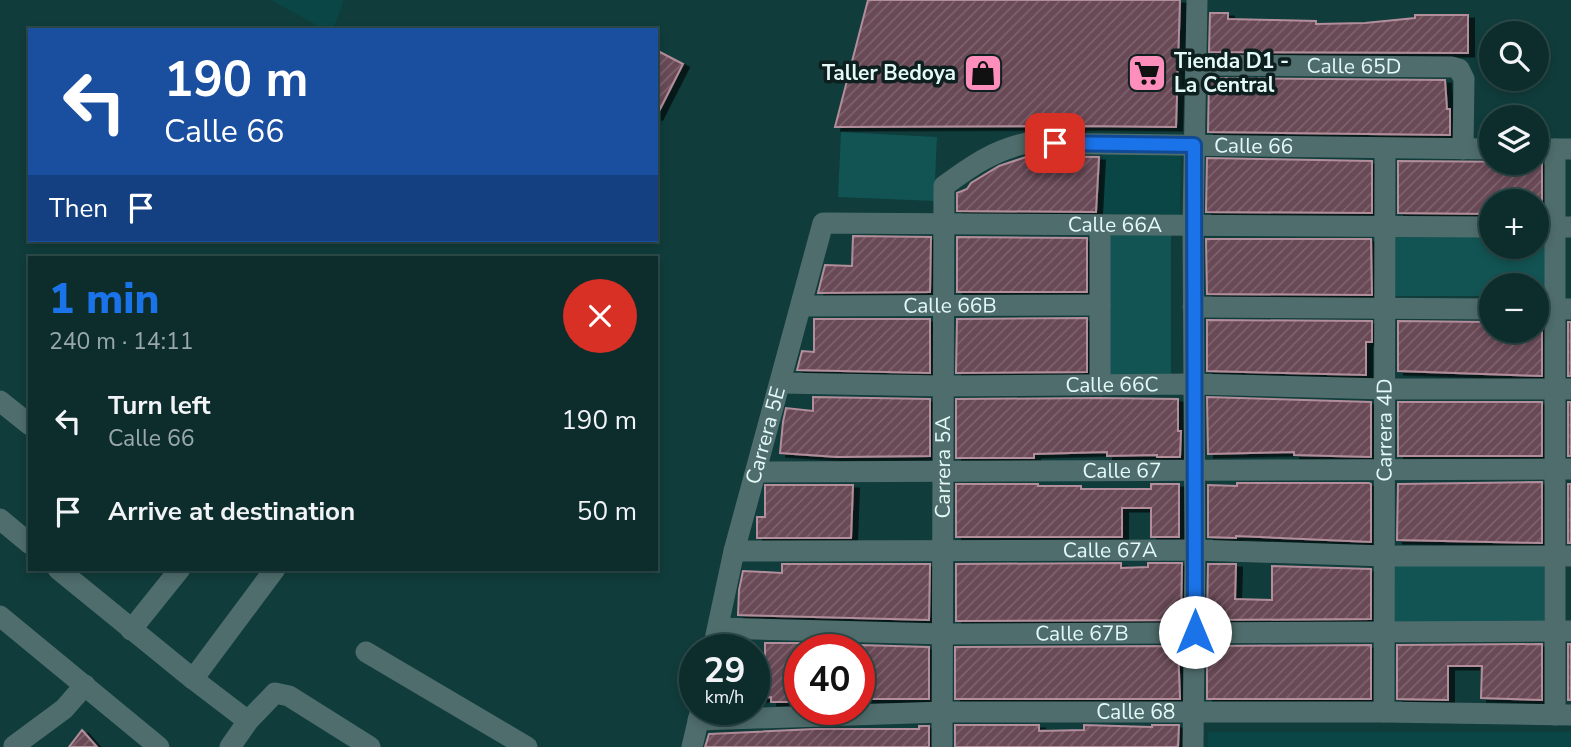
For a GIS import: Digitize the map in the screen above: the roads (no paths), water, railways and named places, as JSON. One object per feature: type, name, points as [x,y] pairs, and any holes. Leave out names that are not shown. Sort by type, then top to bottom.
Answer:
[{"type":"street","points":[[1193,747],[1193,225],[1197,0]]},
{"type":"street","name":"Calle 65D","points":[[1195,65],[1443,65],[1459,69],[1464,79],[1463,149]]},
{"type":"street","name":"Calle 66","points":[[944,186],[980,159],[1027,142],[1479,149]]},
{"type":"street","name":"Carrera 4D","points":[[1384,712],[1385,149]]},
{"type":"street","points":[[1554,149],[1554,309],[1563,389],[1563,715]]},
{"type":"street","name":"Carrera 5A","points":[[942,747],[944,186]]},
{"type":"street","name":"Calle 66A","points":[[823,223],[1479,227]]},
{"type":"street","name":"Carrera 5E","points":[[717,634],[734,551],[823,223]]},
{"type":"street","points":[[1100,225],[1100,385]]},
{"type":"street","name":"Calle 66B","points":[[801,306],[1100,305]]},
{"type":"street","points":[[1193,307],[1479,309]]},
{"type":"street","name":"Calle 66C","points":[[780,383],[943,386],[1194,384],[1563,389]]},
{"type":"street","points":[[0,401],[28,423]]},
{"type":"street","name":"Calle 67","points":[[756,471],[1563,469]]},
{"type":"street","points":[[0,519],[26,532]]},
{"type":"street","name":"Calle 67A","points":[[734,551],[1195,550],[1385,556],[1563,556]]},
{"type":"street","points":[[131,630],[178,571]]},
{"type":"street","points":[[193,679],[274,571]]},
{"type":"street","points":[[80,576],[131,630],[248,721]]},
{"type":"street","points":[[0,616],[159,747]]},
{"type":"street","name":"Calle 67B","points":[[770,638],[944,634],[1563,631]]},
{"type":"street","points":[[366,652],[527,747]]},
{"type":"street","points":[[9,743],[64,709],[85,685]]},
{"type":"street","points":[[230,747],[248,721],[275,693],[289,696],[370,747]]},
{"type":"street","name":"Calle 68","points":[[770,714],[1384,712],[1563,715]]},
{"type":"street","points":[[692,747],[697,725]]},
{"type":"place","name":"Taller Bedoya","points":[[983,73]]},
{"type":"place","name":"Tienda D1 - La Central","points":[[1147,73]]}]
